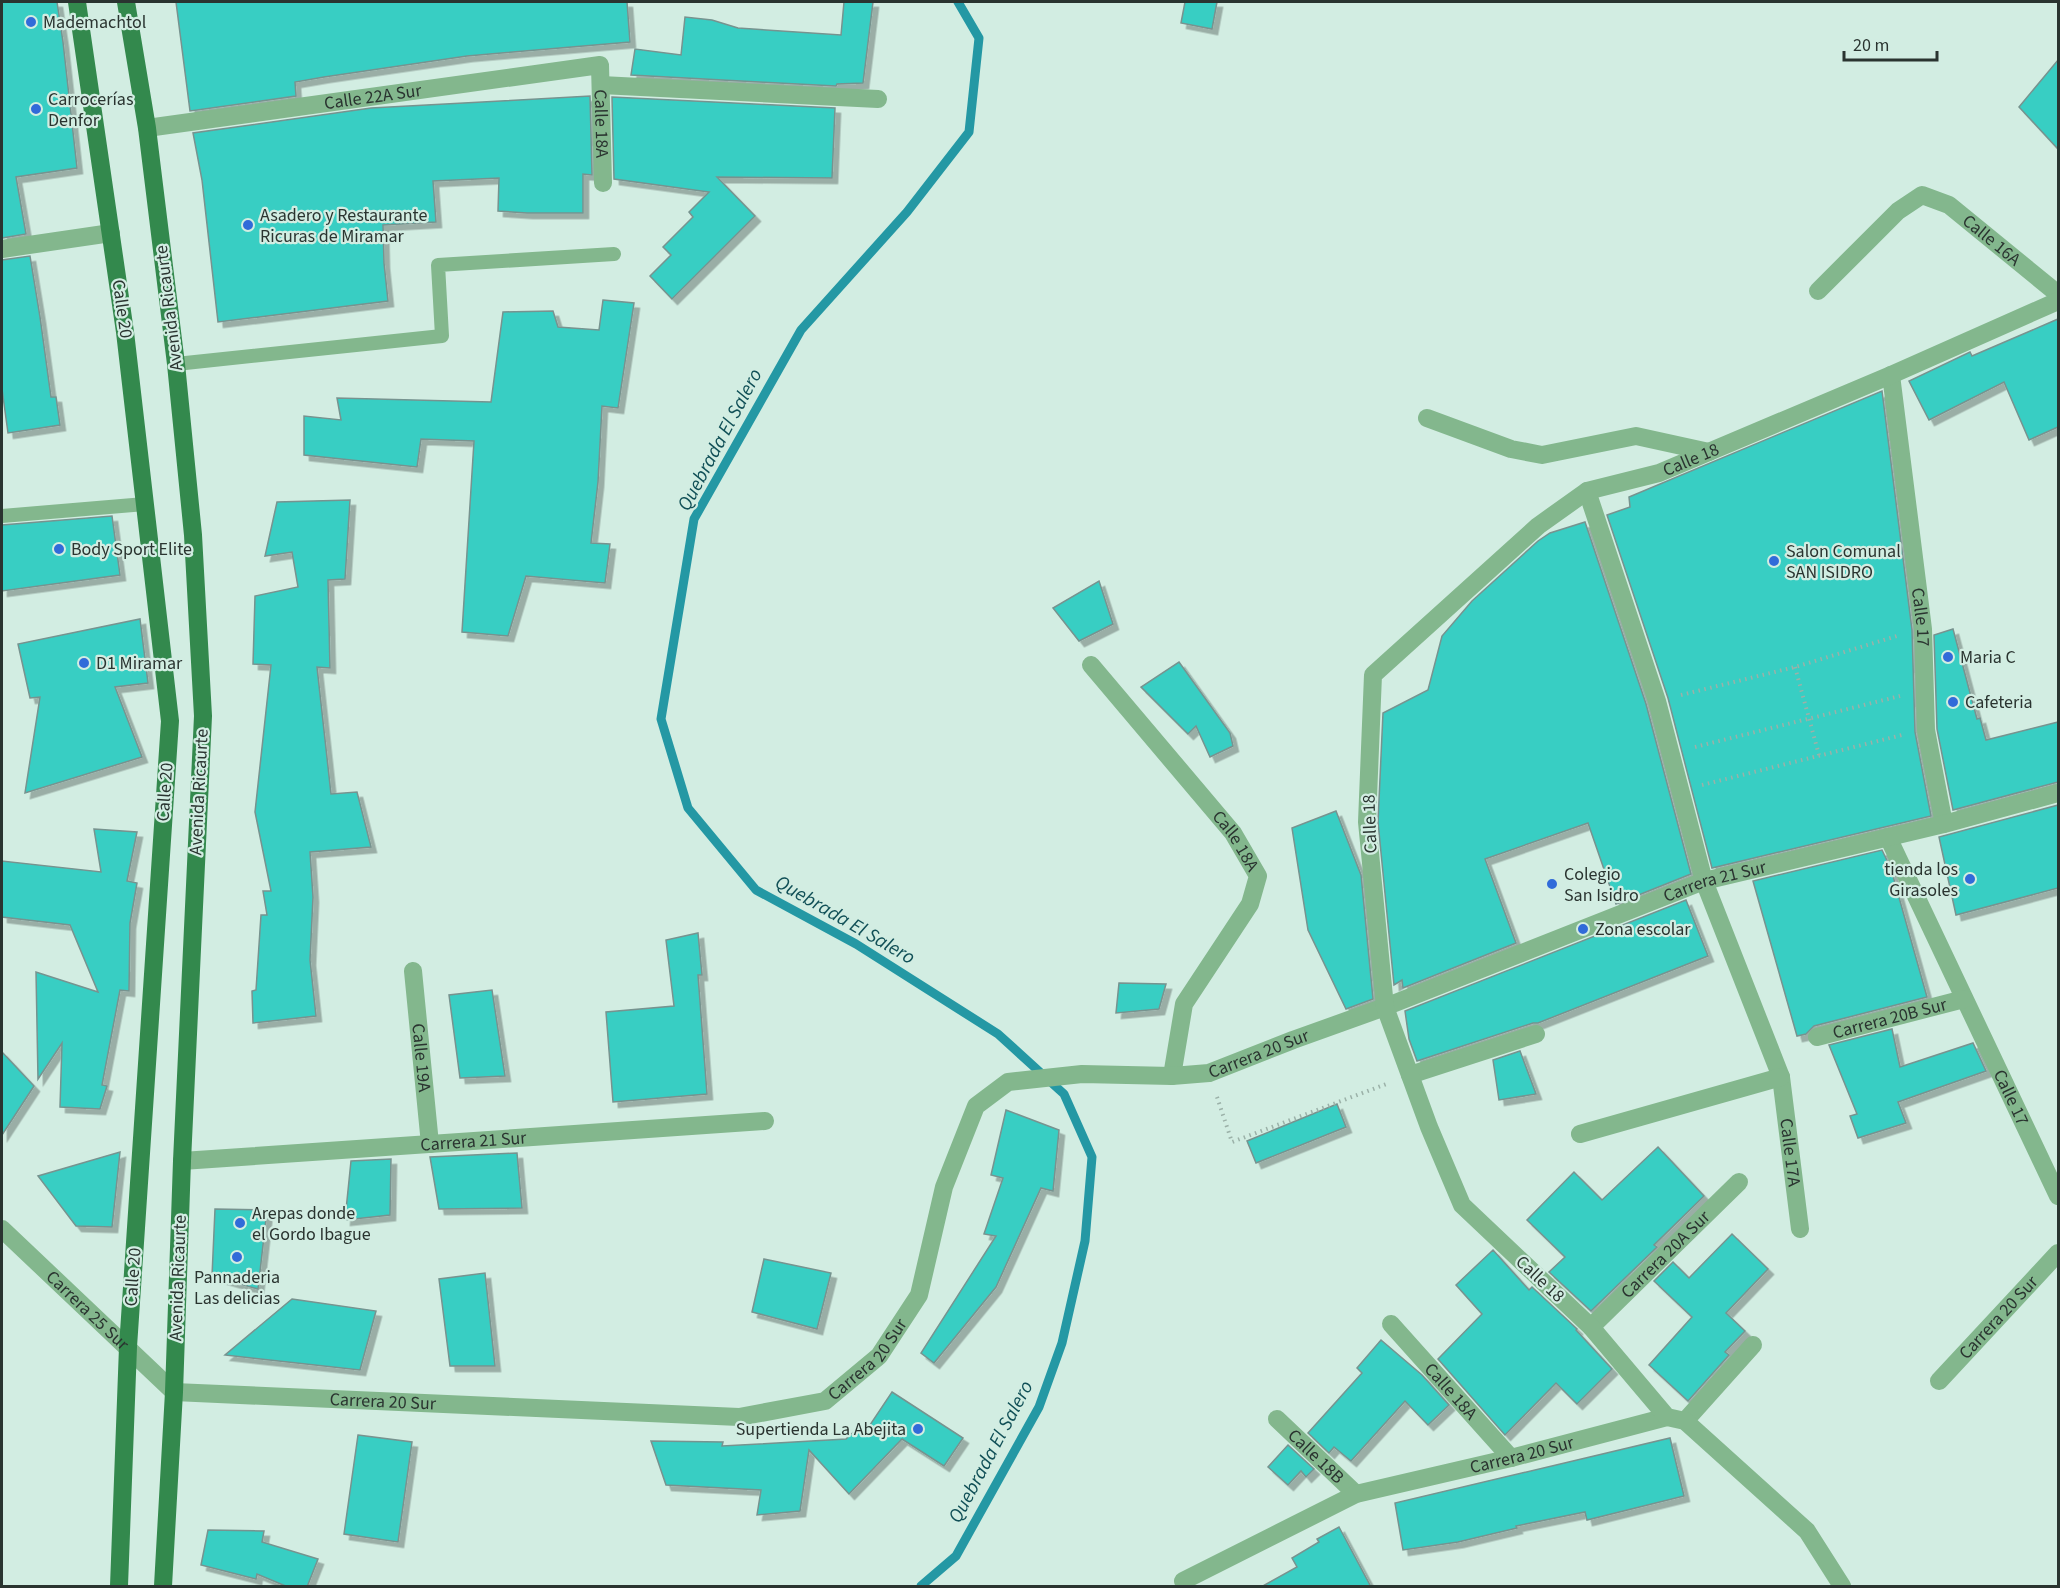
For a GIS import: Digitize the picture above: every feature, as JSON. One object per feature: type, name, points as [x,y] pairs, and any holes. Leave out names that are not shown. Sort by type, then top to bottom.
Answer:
[{"type":"main road","name":"Calle 20","points":[[77,2],[126,332],[170,721],[128,1347],[119,1587]]},
{"type":"main road","name":"Avenida Ricaurte","points":[[126,2],[147,128],[176,364],[193,535],[203,716],[182,1161],[174,1392],[163,1587]]},
{"type":"street","name":"Calle 22A Sur","points":[[147,128],[600,65]]},
{"type":"street","name":"Calle 18A","points":[[600,65],[603,183]]},
{"type":"street","points":[[601,85],[878,99]]},
{"type":"street","name":"Calle 16A","points":[[1818,291],[1898,211],[1922,195],[1949,205],[2058,294]]},
{"type":"street","points":[[2,249],[111,233]]},
{"type":"street","name":"Calle 18","points":[[1667,1417],[1591,1327],[1462,1205],[1429,1127],[1385,1007],[1367,822],[1373,675],[1538,526],[1587,491],[1659,473],[1892,375],[2058,301]]},
{"type":"street","name":"Calle 17","points":[[1892,375],[1923,629],[1926,730],[1944,824]]},
{"type":"street","points":[[1426,418],[1511,449],[1542,455],[1636,436],[1709,452]]},
{"type":"street","name":"Calle 17A","points":[[1587,491],[1657,701],[1704,881],[1782,1077],[1800,1229]]},
{"type":"street","name":"Calle 18A","points":[[1091,665],[1233,833],[1258,876],[1250,904],[1184,1004],[1172,1076]]},
{"type":"street","name":"Carrera 21 Sur","points":[[1385,1007],[1704,881],[1944,824],[2058,793]]},
{"type":"street","name":"Calle 17","points":[[1888,837],[2058,1196]]},
{"type":"street","name":"Calle 19A","points":[[413,971],[430,1144]]},
{"type":"street","name":"Carrera 20B Sur","points":[[1817,1037],[1964,999]]},
{"type":"street","name":"Carrera 20 Sur","points":[[174,1392],[739,1417],[825,1401],[879,1356],[919,1295],[944,1187],[976,1106],[1008,1082],[1082,1074],[1172,1076],[1209,1073],[1385,1007]]},
{"type":"street","points":[[1410,1075],[1536,1034]]},
{"type":"street","points":[[1581,1134],[1782,1077]]},
{"type":"street","name":"Carrera 21 Sur","points":[[182,1161],[765,1121]]},
{"type":"street","name":"Carrera 20A Sur","points":[[1591,1327],[1739,1182]]},
{"type":"street","name":"Carrera 25 Sur","points":[[2,1229],[174,1392]]},
{"type":"street","name":"Carrera 20 Sur","points":[[1939,1381],[2058,1253]]},
{"type":"street","name":"Calle 18A","points":[[1391,1324],[1511,1458]]},
{"type":"street","points":[[1685,1421],[1753,1345]]},
{"type":"street","points":[[1667,1417],[1685,1421],[1807,1531],[1842,1587]]},
{"type":"street","name":"Carrera 20 Sur","points":[[1183,1581],[1356,1494],[1511,1458],[1667,1417]]},
{"type":"street","name":"Calle 18B","points":[[1276,1419],[1356,1494]]},
{"type":"lane","points":[[176,364],[442,336],[438,265],[614,254]]},
{"type":"lane","points":[[2,516],[145,504]]},
{"type":"path","points":[[1657,701],[1795,667],[1923,629]]},
{"type":"path","points":[[1795,667],[1819,756]]},
{"type":"path","points":[[1671,752],[1924,690]]},
{"type":"path","points":[[1700,786],[1926,730]]},
{"type":"path","points":[[1209,1073],[1232,1142],[1410,1075]]},
{"type":"building","name":"Carrocerías Denfor","points":[[2,2],[57,2],[77,168],[16,177],[26,234],[2,238]]},
{"type":"building","points":[[176,2],[627,2],[630,42],[467,56],[324,77],[295,82],[296,96],[190,111]]},
{"type":"building","points":[[844,2],[873,2],[863,83],[837,84],[836,86],[631,75],[635,49],[681,55],[685,17],[712,20],[738,28],[841,35]]},
{"type":"building","points":[[1185,2],[1217,2],[1212,29],[1181,23]]},
{"type":"building","points":[[2058,60],[2058,149],[2019,107]]},
{"type":"building","points":[[590,96],[592,175],[583,174],[583,213],[498,211],[499,178],[433,181],[436,222],[383,225],[388,301],[218,322],[202,180],[193,133],[371,108]]},
{"type":"building","points":[[612,97],[835,108],[832,178],[717,177],[755,216],[672,299],[650,276],[671,255],[663,247],[693,217],[689,212],[709,192],[614,179]]},
{"type":"building","points":[[30,256],[51,397],[56,397],[60,425],[8,433],[2,389],[2,260]]},
{"type":"building","points":[[603,300],[634,303],[618,408],[602,406],[598,482],[591,543],[610,544],[605,583],[526,576],[508,636],[462,632],[474,441],[421,439],[417,467],[304,455],[304,416],[341,420],[337,398],[491,402],[503,312],[553,311],[558,327],[599,330]]},
{"type":"building","points":[[2058,319],[2058,427],[2029,440],[2004,382],[1929,420],[1909,381],[1970,352],[1972,356]]},
{"type":"building","points":[[1882,391],[1912,630],[1915,732],[1931,816],[1712,868],[1668,698],[1607,515],[1630,507],[1629,497]]},
{"type":"building","points":[[350,500],[345,579],[328,580],[330,668],[317,667],[331,794],[357,792],[371,847],[310,852],[313,897],[310,960],[316,1016],[253,1023],[252,991],[256,990],[261,915],[267,915],[263,891],[271,891],[255,812],[271,665],[253,664],[255,596],[298,587],[292,552],[265,556],[277,502]]},
{"type":"building","name":"Body Sport Elite","points":[[112,516],[120,575],[2,591],[2,525]]},
{"type":"building","points":[[1585,522],[1646,704],[1691,874],[1616,904],[1588,823],[1485,859],[1516,943],[1403,988],[1402,980],[1394,985],[1378,822],[1383,713],[1428,690],[1442,636],[1472,601],[1538,541],[1550,533]]},
{"type":"building","points":[[1099,581],[1113,624],[1079,641],[1053,608]]},
{"type":"building","points":[[140,619],[148,683],[115,687],[142,757],[25,793],[40,697],[30,698],[18,644]]},
{"type":"building","points":[[1953,629],[1977,719],[1980,718],[1986,740],[2058,722],[2058,782],[1953,810],[1937,729],[1934,635]]},
{"type":"building","points":[[1179,662],[1230,733],[1233,746],[1210,757],[1196,726],[1188,734],[1141,687]]},
{"type":"building","points":[[2058,805],[2058,888],[1956,915],[1939,837]]},
{"type":"building","points":[[1336,811],[1361,875],[1373,999],[1346,1009],[1308,930],[1292,828]]},
{"type":"building","points":[[94,829],[137,832],[127,881],[137,883],[130,923],[129,991],[120,990],[102,1085],[107,1086],[100,1109],[60,1107],[62,1043],[38,1079],[36,972],[98,992],[70,925],[2,917],[2,861],[101,872]]},
{"type":"building","points":[[1882,850],[1891,869],[1927,997],[1814,1026],[1806,1034],[1797,1036],[1753,881]]},
{"type":"building","points":[[1686,900],[1708,956],[1538,1023],[1417,1061],[1409,1039],[1405,1011]]},
{"type":"building","points":[[698,933],[702,975],[698,975],[707,1094],[613,1102],[606,1012],[674,1006],[666,940]]},
{"type":"building","points":[[1119,983],[1166,984],[1159,1009],[1116,1013]]},
{"type":"building","points":[[492,990],[505,1076],[460,1078],[449,995]]},
{"type":"building","points":[[1892,1029],[1900,1067],[1973,1043],[1986,1071],[1898,1102],[1906,1123],[1858,1138],[1850,1116],[1857,1114],[1829,1045]]},
{"type":"building","points":[[1520,1051],[1536,1094],[1499,1100],[1493,1060]]},
{"type":"building","points":[[2,1052],[34,1086],[2,1135]]},
{"type":"building","points":[[1337,1104],[1346,1127],[1256,1163],[1247,1141]]},
{"type":"building","points":[[1006,1110],[1059,1130],[1053,1191],[1041,1188],[996,1287],[934,1363],[921,1353],[996,1236],[984,1234],[1003,1178],[991,1175]]},
{"type":"building","points":[[1658,1147],[1704,1196],[1654,1245],[1657,1247],[1591,1311],[1549,1272],[1565,1257],[1527,1220],[1574,1172],[1602,1200]]},
{"type":"building","points":[[120,1152],[112,1227],[76,1226],[38,1176]]},
{"type":"building","points":[[517,1153],[522,1208],[439,1209],[430,1157]]},
{"type":"building","points":[[391,1159],[390,1215],[345,1220],[351,1161]]},
{"type":"building","points":[[215,1209],[267,1210],[258,1289],[212,1276]]},
{"type":"building","points":[[1732,1234],[1768,1269],[1726,1313],[1745,1331],[1725,1352],[1729,1355],[1688,1401],[1649,1365],[1692,1317],[1654,1281],[1673,1262],[1689,1278]]},
{"type":"building","points":[[1493,1250],[1529,1290],[1532,1287],[1577,1329],[1612,1369],[1577,1404],[1556,1383],[1505,1435],[1438,1359],[1482,1314],[1456,1285]]},
{"type":"building","points":[[764,1259],[831,1273],[817,1329],[752,1312]]},
{"type":"building","points":[[485,1273],[495,1366],[450,1366],[439,1279]]},
{"type":"building","points":[[292,1299],[376,1311],[360,1370],[225,1355]]},
{"type":"building","points":[[1381,1340],[1422,1375],[1449,1405],[1428,1425],[1405,1401],[1351,1461],[1334,1447],[1329,1453],[1308,1433],[1362,1373],[1357,1368]]},
{"type":"building","points":[[892,1392],[963,1438],[944,1466],[902,1439],[849,1494],[809,1450],[800,1511],[757,1515],[761,1490],[666,1485],[651,1441],[723,1442],[722,1446],[846,1439],[860,1426],[866,1431]]},
{"type":"building","points":[[358,1435],[412,1442],[398,1542],[344,1534]]},
{"type":"building","points":[[1670,1438],[1684,1496],[1587,1520],[1585,1512],[1516,1526],[1517,1528],[1458,1542],[1403,1550],[1395,1503]]},
{"type":"building","points":[[1288,1445],[1314,1469],[1306,1477],[1301,1471],[1288,1485],[1268,1467]]},
{"type":"building","points":[[1339,1527],[1371,1587],[1261,1587],[1297,1567],[1292,1558],[1319,1542],[1317,1539]]},
{"type":"building","points":[[208,1530],[264,1531],[262,1542],[318,1559],[307,1587],[288,1587],[257,1574],[256,1579],[201,1565]]},
{"type":"waterway","name":"Quebrada El Salero","points":[[921,1586],[956,1556],[1039,1407],[1062,1343],[1085,1241],[1092,1157],[1064,1094],[998,1034],[856,944],[756,890],[688,808],[661,719],[694,519],[801,330],[907,212],[969,132],[979,38],[958,2]]},
{"type":"place","name":"Mademachtol","points":[[31,22]]},
{"type":"place","name":"Carrocerías Denfor","points":[[36,109]]},
{"type":"place","name":"Asadero y Restaurante Ricuras de Miramar","points":[[248,225]]},
{"type":"place","name":"Body Sport Elite","points":[[59,549]]},
{"type":"place","name":"Salon Comunal SAN ISIDRO","points":[[1774,561]]},
{"type":"place","name":"Maria C","points":[[1948,657]]},
{"type":"place","name":"D1 Miramar","points":[[84,663]]},
{"type":"place","name":"Cafeteria","points":[[1953,702]]},
{"type":"place","name":"tienda los Girasoles","points":[[1970,879]]},
{"type":"place","name":"Colegio San Isidro","points":[[1552,884]]},
{"type":"place","name":"Zona escolar","points":[[1583,929]]},
{"type":"place","name":"Arepas donde el Gordo Ibague","points":[[240,1223]]},
{"type":"place","name":"Pannaderia Las delicias","points":[[237,1257]]},
{"type":"place","name":"Supertienda La Abejita","points":[[918,1429]]}]
